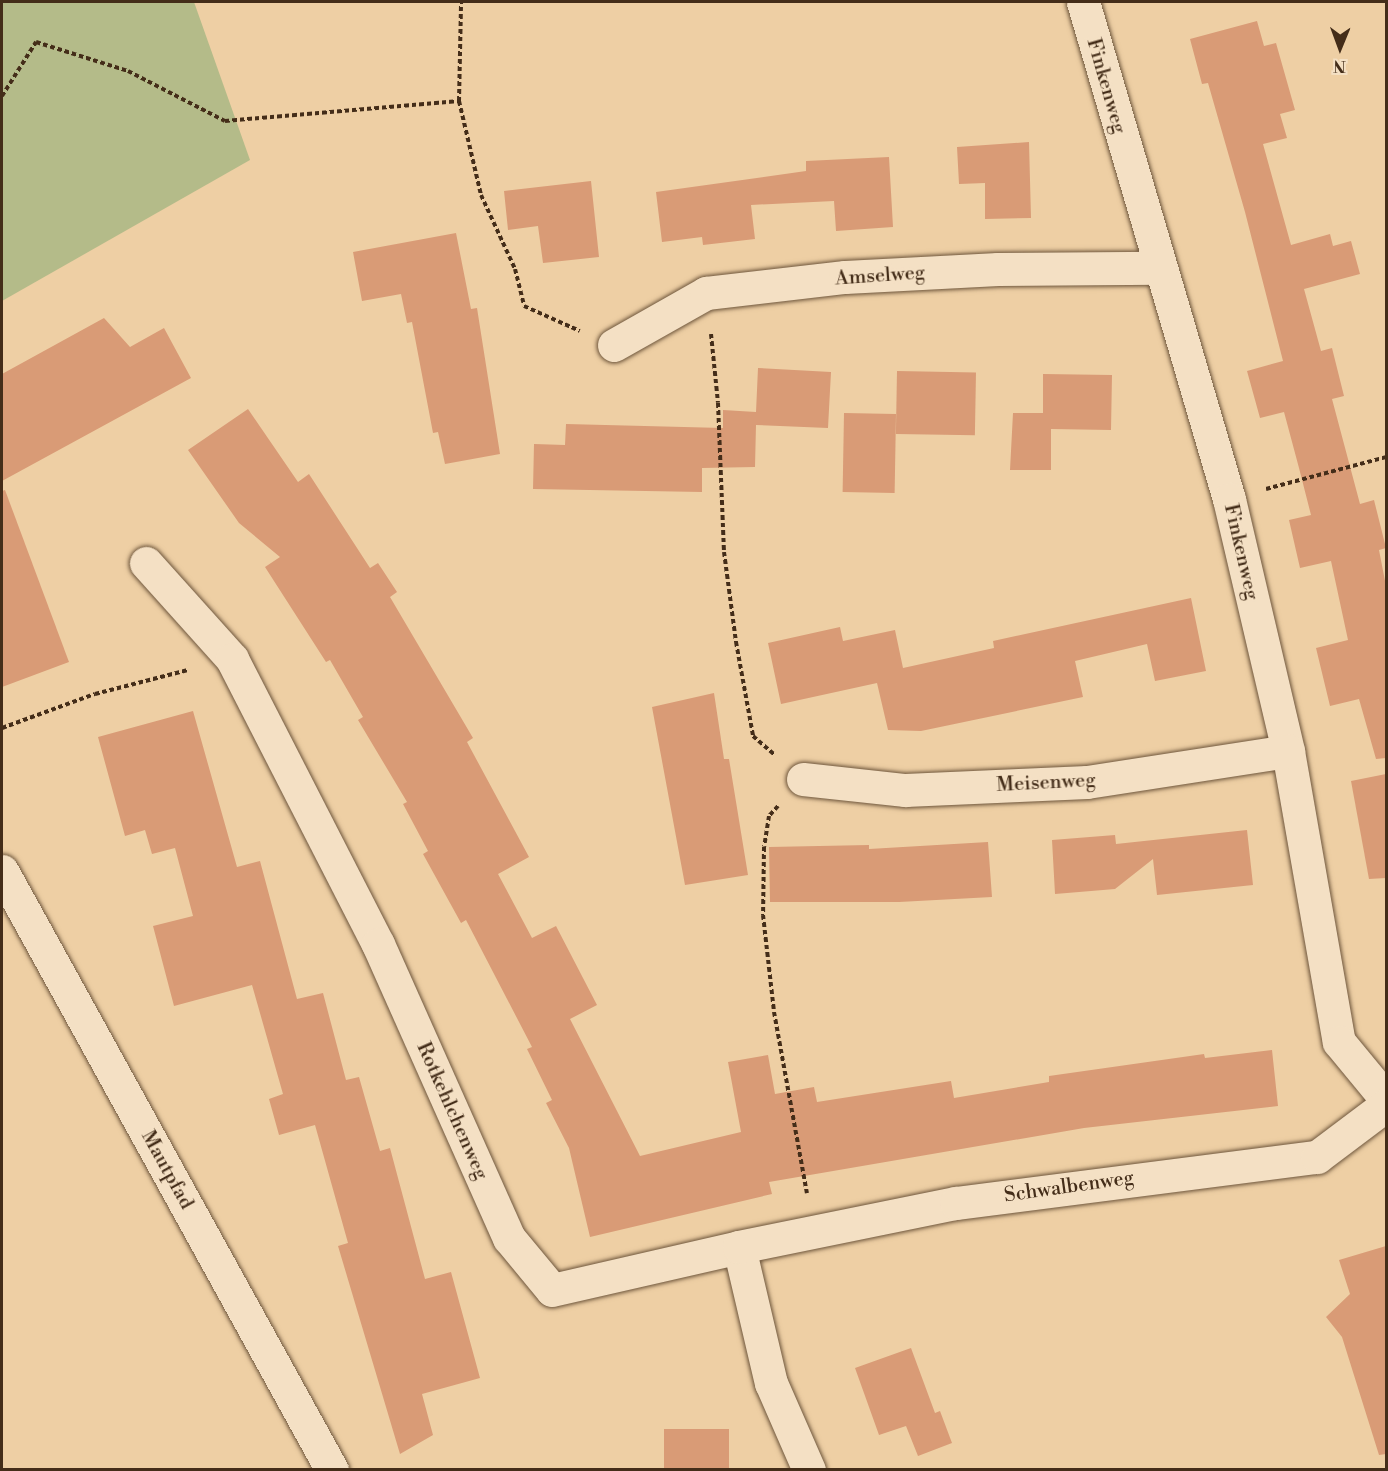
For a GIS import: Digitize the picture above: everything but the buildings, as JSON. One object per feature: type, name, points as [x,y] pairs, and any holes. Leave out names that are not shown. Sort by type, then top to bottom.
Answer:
[{"type":"street","name":"Finkenweg","points":[[1083,2],[1229,499],[1288,751],[1339,1042],[1386,1098]]},
{"type":"street","name":"Amselweg","points":[[614,345],[706,293],[845,277],[999,269],[1160,268]]},
{"type":"street","name":"Rotkehlchenweg","points":[[146,563],[232,659],[378,944],[509,1238],[552,1290],[738,1246]]},
{"type":"street","name":"Meisenweg","points":[[803,779],[905,789],[1087,782],[1288,751]]},
{"type":"street","name":"Mautpfad","points":[[2,871],[332,1470]]},
{"type":"street","name":"Schwalbenweg","points":[[738,1246],[814,1229],[1056,1188],[1317,1157],[1386,1105]]},
{"type":"street","points":[[738,1246],[771,1383],[808,1470]]},
{"type":"path","points":[[461,2],[459,101],[481,195],[515,269],[524,306],[614,345]]},
{"type":"path","points":[[2,96],[36,42],[128,71],[225,121],[459,101]]},
{"type":"path","points":[[706,293],[718,403],[724,552],[753,735],[803,779],[769,816],[764,847],[763,915],[774,1012],[814,1229]]},
{"type":"path","points":[[1229,499],[1386,457]]},
{"type":"path","points":[[2,728],[95,694],[232,659]]},
{"type":"green space","points":[[2,2],[194,2],[250,160],[2,301]]}]
